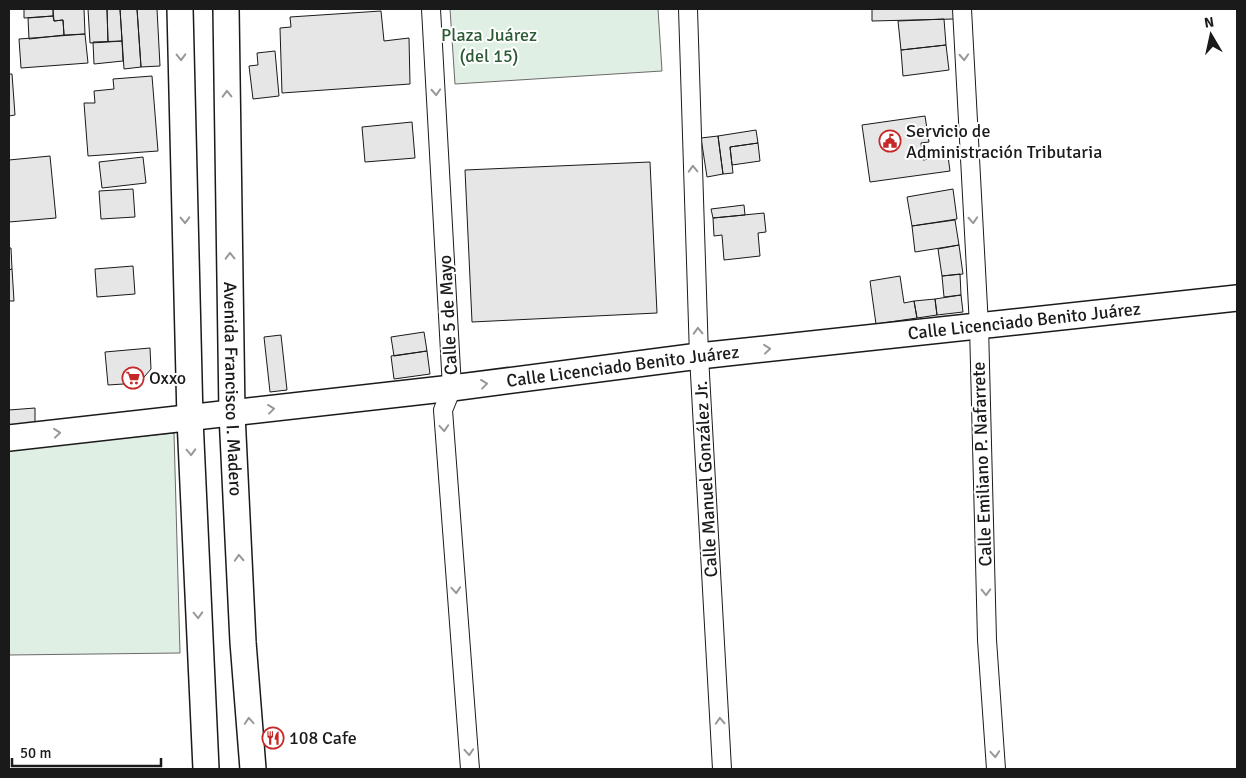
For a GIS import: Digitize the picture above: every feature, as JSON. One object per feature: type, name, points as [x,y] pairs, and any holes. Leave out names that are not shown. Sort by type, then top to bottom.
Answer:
[{"type":"main road","points":[[180,9],[190,418],[206,769]]},
{"type":"main road","name":"Avenida Francisco I. Madero","points":[[226,9],[232,414],[243,642],[253,769]]},
{"type":"main road","name":"Calle Licenciado Benito Juárez","points":[[9,438],[452,388],[699,356],[1237,298]]},
{"type":"street","name":"Calle 5 de Mayo","points":[[431,9],[452,388],[443,410],[470,769]]},
{"type":"street","name":"Calle Manuel González Jr.","points":[[688,9],[699,356],[722,769]]},
{"type":"street","name":"Calle Emiliano P. Nafarrete","points":[[962,9],[979,326],[987,640],[996,769]]},
{"type":"green space","name":"Plaza Juárez (del 15)","points":[[450,9],[658,9],[662,71],[455,84]]},
{"type":"green space","points":[[174,433],[180,653],[9,655],[9,450]]},
{"type":"building","points":[[24,9],[53,9],[53,16],[24,18]]},
{"type":"building","points":[[53,9],[84,9],[85,34],[64,35],[63,20],[54,21]]},
{"type":"building","points":[[88,9],[107,9],[108,42],[90,43]]},
{"type":"building","points":[[107,9],[120,9],[122,41],[108,42]]},
{"type":"building","points":[[120,9],[137,9],[141,67],[124,69]]},
{"type":"building","points":[[137,9],[157,9],[160,66],[141,67]]},
{"type":"building","points":[[872,9],[954,9],[954,19],[872,21]]},
{"type":"building","points":[[381,11],[384,41],[409,38],[410,84],[282,93],[280,28],[291,27],[290,17]]},
{"type":"building","points":[[53,16],[54,21],[63,20],[64,35],[29,39],[28,18]]},
{"type":"building","points":[[944,19],[946,45],[901,50],[898,21]]},
{"type":"building","points":[[85,34],[88,63],[21,68],[19,39]]},
{"type":"building","points":[[122,41],[123,61],[94,64],[93,42]]},
{"type":"building","points":[[946,45],[949,70],[903,76],[901,50]]},
{"type":"building","points":[[275,51],[279,96],[253,99],[249,66],[258,65],[257,53]]},
{"type":"building","points":[[9,74],[12,74],[15,115],[9,116]]},
{"type":"building","points":[[152,76],[158,151],[88,156],[84,103],[95,103],[94,91],[114,89],[113,79]]},
{"type":"building","points":[[925,116],[929,142],[921,143],[923,160],[948,156],[950,171],[870,182],[862,125]]},
{"type":"building","points":[[412,122],[415,158],[365,162],[362,127]]},
{"type":"building","points":[[756,130],[758,143],[730,147],[733,173],[723,174],[718,136]]},
{"type":"building","points":[[718,136],[723,174],[707,177],[701,138]]},
{"type":"building","points":[[758,143],[760,161],[732,165],[730,147]]},
{"type":"building","points":[[50,156],[56,218],[9,222],[9,160]]},
{"type":"building","points":[[143,157],[146,183],[102,188],[99,162]]},
{"type":"building","points":[[650,162],[657,313],[472,322],[465,170]]},
{"type":"building","points":[[133,189],[135,217],[101,219],[99,191]]},
{"type":"building","points":[[953,189],[957,219],[912,226],[907,197]]},
{"type":"building","points":[[744,205],[745,215],[713,218],[711,209]]},
{"type":"building","points":[[764,213],[766,232],[758,233],[760,256],[724,260],[722,235],[714,236],[713,218]]},
{"type":"building","points":[[955,220],[959,245],[915,252],[912,226]]},
{"type":"building","points":[[959,245],[963,274],[942,276],[938,249]]},
{"type":"building","points":[[9,248],[11,248],[12,269],[9,270]]},
{"type":"building","points":[[133,266],[135,294],[97,297],[95,269]]},
{"type":"building","points":[[12,269],[14,301],[9,301],[9,270]]},
{"type":"building","points":[[960,274],[961,295],[944,297],[942,276]]},
{"type":"building","points":[[900,276],[904,303],[914,301],[917,318],[876,324],[870,281]]},
{"type":"building","points":[[961,295],[963,312],[937,315],[935,299]]},
{"type":"building","points":[[935,299],[937,315],[917,318],[914,301]]},
{"type":"building","points":[[424,332],[427,351],[394,356],[391,337]]},
{"type":"building","points":[[281,335],[287,390],[270,392],[264,337]]},
{"type":"building","points":[[150,348],[151,369],[139,383],[108,385],[105,352]]},
{"type":"building","points":[[427,351],[430,374],[394,379],[391,356]]},
{"type":"building","points":[[35,408],[35,423],[9,425],[9,410]]},
{"type":"place","name":"Servicio de Administración Tributaria","points":[[890,141]]},
{"type":"place","name":"Oxxo","points":[[133,378]]},
{"type":"place","name":"108 Cafe","points":[[273,738]]}]
